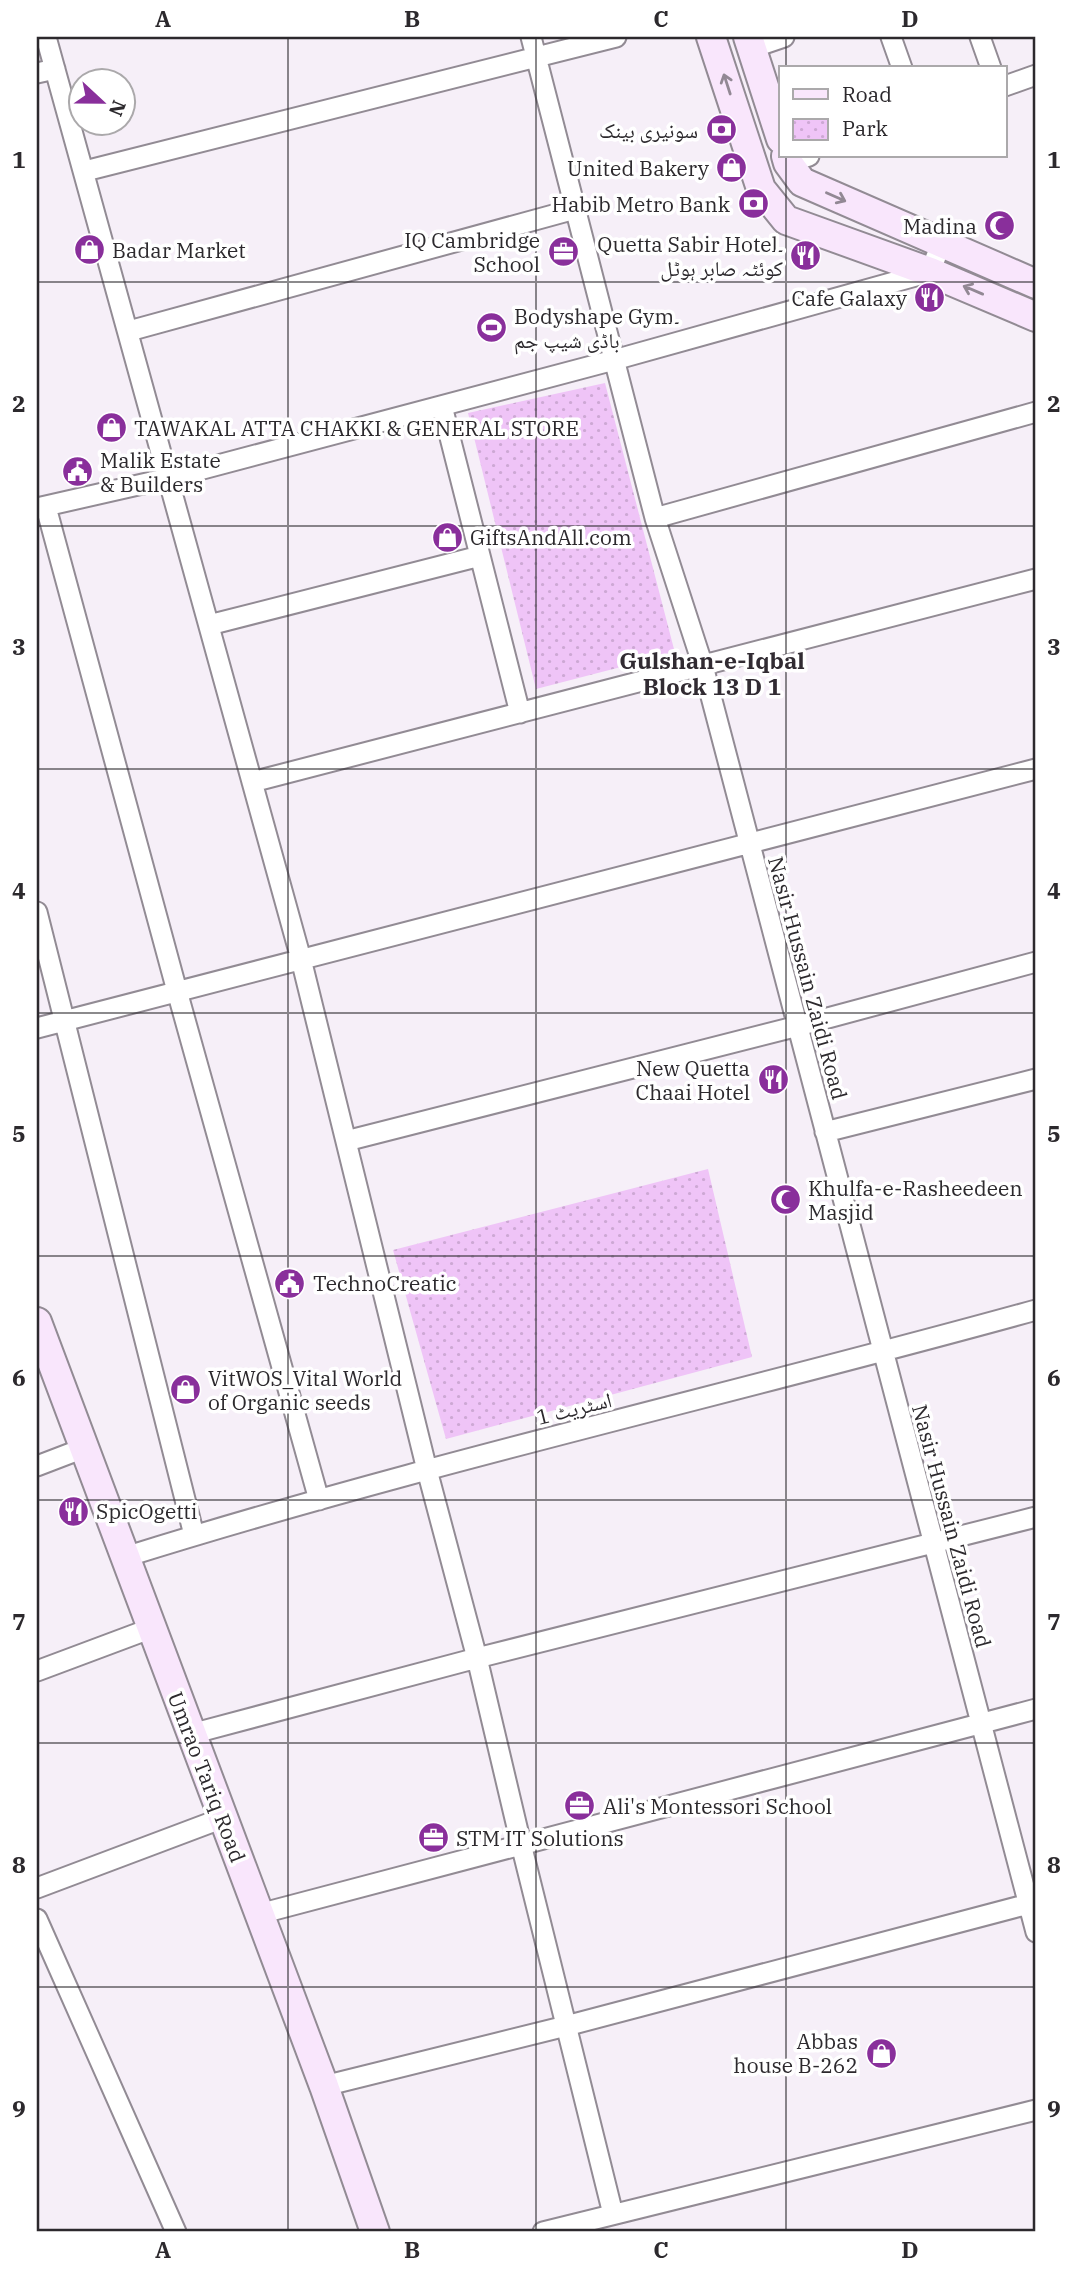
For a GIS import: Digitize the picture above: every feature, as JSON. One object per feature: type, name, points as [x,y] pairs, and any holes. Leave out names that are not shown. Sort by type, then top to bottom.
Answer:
[{"type":"street","points":[[46,37],[46,71],[85,172],[301,959],[614,2214]]},
{"type":"street","name":"Nasir Hussain Zaidi Road","points":[[531,37],[655,518],[703,666],[933,1543],[1032,1903],[1036,1932]]},
{"type":"street","points":[[85,172],[616,37]]},
{"type":"street","points":[[710,37],[761,189],[786,220],[930,272],[1036,317]]},
{"type":"street","points":[[779,121],[750,42],[784,37]]},
{"type":"street","points":[[891,37],[901,66]]},
{"type":"street","points":[[980,37],[990,66]]},
{"type":"street","points":[[1006,86],[1036,75]]},
{"type":"street","points":[[793,158],[802,182],[1036,284]]},
{"type":"street","points":[[129,331],[575,208]]},
{"type":"street","points":[[930,272],[941,244]]},
{"type":"street","points":[[319,1500],[41,508],[169,478],[442,406],[930,272]]},
{"type":"street","points":[[442,406],[520,713]]},
{"type":"street","points":[[655,518],[1036,412]]},
{"type":"street","points":[[209,625],[480,556]]},
{"type":"street","points":[[253,782],[1036,579]]},
{"type":"street","points":[[37,1028],[1036,769]]},
{"type":"street","points":[[37,912],[194,1535]]},
{"type":"street","points":[[346,1141],[798,1026],[1036,962]]},
{"type":"street","points":[[825,1132],[1036,1079]]},
{"type":"street","name":"اسٹریٹ 1","points":[[125,1557],[427,1470],[1036,1310]]},
{"type":"street","name":"Umrao Tariq Road","points":[[37,1322],[324,2086],[375,2232]]},
{"type":"street","points":[[37,1466],[84,1448]]},
{"type":"street","points":[[191,1734],[477,1658],[1036,1517]]},
{"type":"street","points":[[37,1671],[152,1629]]},
{"type":"street","points":[[259,1914],[1036,1709]]},
{"type":"street","points":[[37,1888],[223,1818]]},
{"type":"street","points":[[324,2086],[566,2026],[1032,1903]]},
{"type":"street","points":[[37,1919],[176,2232]]},
{"type":"street","points":[[543,2232],[1036,2109]]},
{"type":"green space","points":[[605,383],[675,653],[536,689],[468,413]]},
{"type":"green space","points":[[708,1169],[752,1357],[446,1439],[393,1250]]},
{"type":"place","name":"سونیری بینک","points":[[721,130]]},
{"type":"place","name":"United Bakery","points":[[732,168]]},
{"type":"place","name":"Habib Metro Bank","points":[[753,204]]},
{"type":"place","name":"Madina","points":[[1000,226]]},
{"type":"place","name":"Badar Market","points":[[89,250]]},
{"type":"place","name":"IQ Cambridge School","points":[[563,252]]},
{"type":"place","name":"Quetta Sabir Hotel۔ کوئٹہ صابر ہوٹل","points":[[806,256]]},
{"type":"place","name":"Cafe Galaxy","points":[[930,298]]},
{"type":"place","name":"Bodyshape Gym۔ باڈی شیپ جم","points":[[491,328]]},
{"type":"place","name":"TAWAKAL ATTA CHAKKI & GENERAL STORE","points":[[111,428]]},
{"type":"place","name":"Malik Estate & Builders","points":[[77,472]]},
{"type":"place","name":"GiftsAndAll.com","points":[[447,537]]},
{"type":"place","name":"New Quetta Chaai Hotel","points":[[773,1080]]},
{"type":"place","name":"Khulfa-e-Rasheedeen Masjid","points":[[785,1200]]},
{"type":"place","name":"TechnoCreatic","points":[[290,1283]]},
{"type":"place","name":"VitWOS_Vital World of Organic seeds","points":[[185,1390]]},
{"type":"place","name":"SpicOgetti","points":[[73,1511]]},
{"type":"place","name":"Ali's Montessori School","points":[[580,1806]]},
{"type":"place","name":"STM IT Solutions","points":[[433,1838]]},
{"type":"place","name":"Abbas house B-262","points":[[881,2053]]},
{"type":"district","name":"Gulshan-e-Iqbal Block 13 D 1","points":[[712,673]]}]
